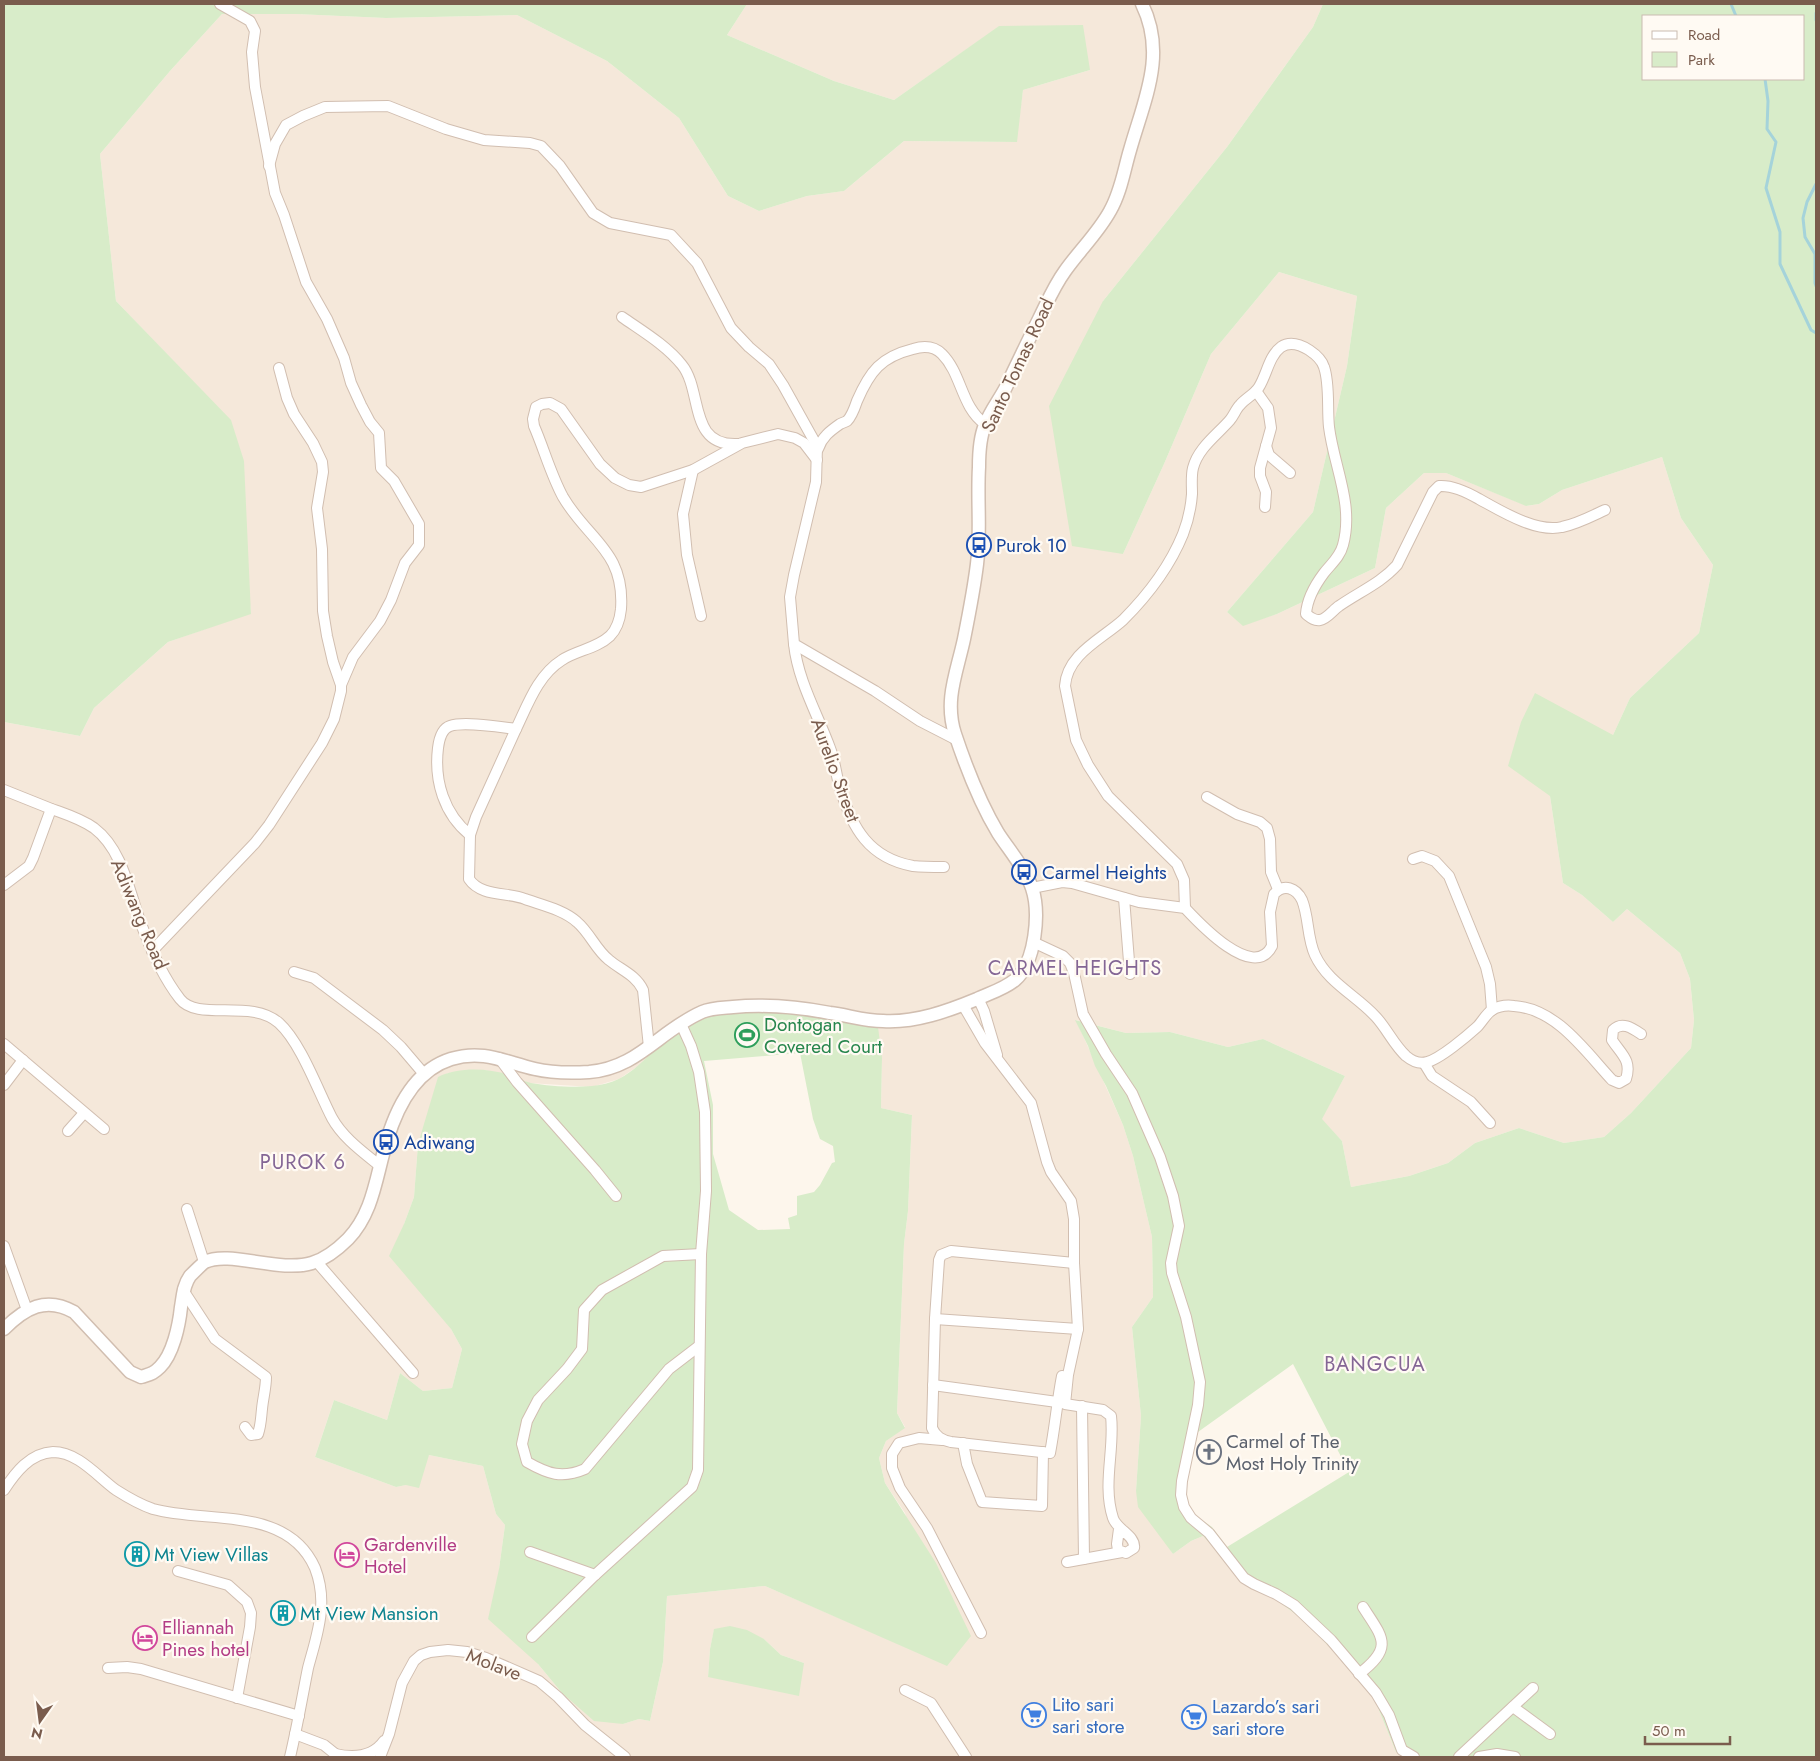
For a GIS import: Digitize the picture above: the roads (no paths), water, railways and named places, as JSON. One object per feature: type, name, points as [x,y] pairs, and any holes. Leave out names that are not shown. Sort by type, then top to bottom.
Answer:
[{"type":"street","points":[[152,951],[255,843],[269,825],[322,742],[334,719],[340,699],[341,685],[353,658],[380,621],[391,600],[405,563],[419,546],[419,524],[394,481],[381,468],[380,434],[361,405],[330,326],[306,282],[275,193],[255,88],[252,52],[255,31],[250,21],[220,4]]},
{"type":"street","name":"Santo Tomas Road","points":[[204,1262],[222,1258],[281,1266],[295,1266],[316,1261],[336,1249],[349,1238],[365,1216],[370,1205],[392,1127],[407,1095],[424,1074],[438,1064],[459,1056],[474,1055],[499,1058],[540,1070],[587,1072],[608,1070],[636,1058],[670,1030],[707,1009],[760,1006],[820,1011],[888,1022],[925,1017],[963,1005],[998,990],[1016,979],[1024,969],[1031,955],[1033,942],[1035,903],[1032,888],[1024,872],[995,828],[966,765],[952,725],[951,688],[964,640],[976,573],[979,545],[979,462],[985,424],[1003,393],[1053,290],[1112,208],[1121,184],[1128,153],[1153,72],[1149,17],[1142,4]]},
{"type":"street","points":[[269,166],[275,144],[286,126],[325,106],[388,106],[446,129],[484,140],[530,143],[541,146],[560,166],[593,213],[610,223],[672,235],[697,263],[731,328],[768,364],[784,385],[818,449]]},
{"type":"street","points":[[622,317],[662,346],[681,364],[688,374],[692,385],[700,421],[716,440],[728,444],[742,443],[778,434],[786,435],[804,443],[817,460]]},
{"type":"street","points":[[1605,510],[1561,527],[1550,527],[1507,514],[1461,490],[1448,486],[1439,486],[1433,492],[1397,564],[1390,573],[1338,607],[1326,618],[1316,620],[1306,614],[1308,602],[1318,582],[1339,555],[1343,544],[1346,528],[1344,491],[1332,448],[1324,366],[1309,350],[1301,346],[1287,345],[1281,347],[1274,354],[1256,391],[1240,405],[1203,449],[1193,467],[1192,496],[1188,522],[1170,562],[1122,620],[1086,649],[1073,663],[1068,674],[1066,686],[1076,740],[1088,765],[1108,796],[1177,864],[1184,880],[1185,908],[1202,927],[1231,950],[1244,955],[1261,956],[1272,946],[1270,904],[1274,894],[1278,889],[1290,888],[1299,894],[1304,906],[1315,954],[1330,978],[1365,1005],[1384,1027],[1397,1047],[1416,1062],[1424,1062],[1440,1056],[1477,1027],[1492,1010],[1500,1006],[1518,1006],[1545,1016],[1574,1038],[1612,1080],[1619,1083],[1626,1079],[1628,1069],[1623,1054],[1612,1040],[1613,1030],[1619,1026],[1627,1026],[1641,1034]]},
{"type":"street","points":[[818,449],[824,436],[847,421],[869,376],[876,368],[895,355],[921,347],[931,348],[942,353],[977,419],[985,424]]},
{"type":"street","points":[[279,368],[294,414],[322,462],[317,508],[322,557],[323,611],[333,662],[341,685]]},
{"type":"street","points":[[1256,391],[1268,408],[1271,428],[1260,468],[1260,476],[1266,492],[1264,507]]},
{"type":"street","points":[[649,1047],[644,998],[640,984],[634,977],[608,960],[578,922],[570,916],[518,896],[476,887],[469,876],[470,835],[476,817],[516,729],[542,678],[562,660],[597,645],[614,632],[620,619],[619,575],[614,563],[573,512],[556,481],[533,419],[536,407],[542,404],[550,403],[560,409],[600,464],[614,478],[622,483],[641,487],[693,470],[742,443]]},
{"type":"street","points":[[1266,446],[1269,455],[1290,473]]},
{"type":"street","name":"Aurelio Street","points":[[818,449],[816,482],[790,597],[796,660],[802,680],[831,749],[849,817],[864,840],[881,854],[894,860],[914,866],[944,867]]},
{"type":"street","points":[[693,470],[683,514],[687,555],[701,616]]},
{"type":"street","points":[[794,644],[874,691],[920,721],[957,740]]},
{"type":"street","points":[[470,835],[455,822],[444,801],[437,772],[441,734],[447,727],[460,724],[516,729]]},
{"type":"street","name":"Adiwang Road","points":[[4,790],[76,817],[110,843],[152,951],[180,999],[192,1007],[209,1010],[246,1010],[262,1013],[279,1023],[295,1044],[333,1120],[346,1137],[380,1166]]},
{"type":"street","points":[[1207,797],[1237,814],[1260,822],[1268,828],[1271,872],[1278,889]]},
{"type":"street","points":[[4,885],[29,866],[50,808]]},
{"type":"street","points":[[1413,859],[1422,856],[1435,861],[1449,876],[1486,967],[1489,977],[1492,1010]]},
{"type":"street","points":[[1032,888],[1062,882],[1072,883],[1139,902],[1185,908]]},
{"type":"street","points":[[1124,898],[1130,974]]},
{"type":"street","points":[[1033,942],[1063,956],[1070,963],[1083,1014],[1106,1054],[1132,1093],[1160,1157],[1173,1196],[1179,1226],[1171,1263],[1172,1274],[1186,1317],[1200,1382],[1197,1414],[1182,1481],[1181,1495],[1184,1507],[1191,1518],[1209,1533],[1244,1578],[1294,1605],[1330,1640],[1376,1693],[1389,1715],[1402,1750],[1414,1757]]},
{"type":"street","points":[[294,972],[314,978],[383,1030],[402,1047],[424,1074]]},
{"type":"street","points":[[978,998],[984,1011],[998,1061]]},
{"type":"street","points":[[963,1005],[985,1043],[1031,1103],[1051,1172],[1071,1202],[1075,1227],[1076,1329],[1065,1404],[1103,1410],[1112,1416],[1108,1487],[1113,1518],[1119,1529],[1131,1538],[1135,1545],[1131,1551],[1067,1562]]},
{"type":"street","points":[[532,1638],[595,1575],[692,1487],[698,1470],[701,1254],[706,1191],[704,1102],[691,1046],[681,1024]]},
{"type":"street","points":[[4,1044],[104,1129]]},
{"type":"street","points":[[499,1058],[509,1073],[616,1196]]},
{"type":"street","points":[[4,1085],[23,1060]]},
{"type":"street","points":[[1424,1062],[1432,1076],[1471,1102],[1490,1123]]},
{"type":"street","points":[[68,1131],[84,1113]]},
{"type":"street","points":[[4,1329],[27,1310],[38,1305],[50,1303],[62,1305],[74,1312],[130,1372],[141,1378],[152,1374],[163,1365],[174,1340],[181,1315],[183,1290],[190,1276],[204,1262],[187,1209]]},
{"type":"street","points":[[4,1246],[27,1310]]},
{"type":"street","points":[[943,1440],[937,1437],[932,1428],[938,1260],[946,1252],[951,1251],[1074,1263]]},
{"type":"street","points":[[699,1346],[669,1369],[585,1469],[572,1474],[548,1473],[527,1462],[522,1444],[527,1421],[538,1400],[567,1369],[582,1349],[584,1310],[602,1290],[663,1256],[701,1254]]},
{"type":"street","points":[[316,1261],[413,1373]]},
{"type":"street","points":[[183,1290],[215,1339],[266,1377],[262,1424],[258,1434],[251,1435],[244,1427]]},
{"type":"street","points":[[935,1319],[1076,1329]]},
{"type":"street","points":[[981,1633],[926,1528],[900,1488],[892,1468],[892,1454],[899,1443],[919,1438],[1050,1453],[1056,1424],[1057,1402],[1076,1329]]},
{"type":"street","points":[[933,1385],[1057,1402]]},
{"type":"street","points":[[1082,1406],[1084,1559]]},
{"type":"street","points":[[963,1443],[967,1464],[982,1502],[1042,1506],[1043,1452]]},
{"type":"street","points":[[4,1490],[14,1474],[36,1457],[52,1452],[69,1454],[117,1490],[152,1508],[179,1513],[245,1520],[276,1529],[290,1537],[304,1550],[315,1568],[319,1582],[321,1610],[290,1757]]},
{"type":"street","points":[[1119,1529],[1117,1544],[1118,1550],[1122,1552]]},
{"type":"street","points":[[530,1552],[595,1575]]},
{"type":"street","points":[[178,1570],[228,1585],[247,1602],[252,1613],[237,1698]]},
{"type":"street","points":[[1360,1674],[1377,1659],[1381,1651],[1382,1642],[1380,1634],[1363,1607]]},
{"type":"street","name":"Molave","points":[[380,1757],[389,1734],[402,1684],[414,1661],[421,1655],[430,1652],[448,1650],[467,1652],[539,1681],[558,1697],[584,1725],[624,1757]]},
{"type":"street","points":[[108,1668],[127,1667],[141,1669],[298,1716]]},
{"type":"street","points":[[1459,1757],[1533,1688]]},
{"type":"street","points":[[905,1690],[931,1703],[966,1757]]},
{"type":"street","points":[[1513,1706],[1550,1734]]},
{"type":"street","points":[[295,1734],[324,1745],[337,1756]]},
{"type":"street","name":"Molave","points":[[337,1756],[356,1757],[370,1753],[381,1746],[389,1734]]},
{"type":"street","points":[[1479,1757],[1498,1754],[1515,1757]]},
{"type":"waterway","points":[[1731,4],[1736,15]]},
{"type":"waterway","points":[[1816,13],[1816,20]]},
{"type":"waterway","points":[[1765,80],[1768,101],[1767,129],[1776,142],[1766,188],[1780,232],[1780,264],[1811,330],[1816,333]]},
{"type":"waterway","points":[[1816,184],[1807,202],[1803,218],[1805,237],[1815,254],[1816,286]]},
{"type":"place","name":"Purok 10","points":[[979,545]]},
{"type":"place","name":"Carmel Heights","points":[[1024,872]]},
{"type":"place","name":"Dontogan Covered Court","points":[[747,1035]]},
{"type":"place","name":"Adiwang","points":[[386,1142]]},
{"type":"place","name":"Carmel of The Most Holy Trinity","points":[[1209,1452]]},
{"type":"place","name":"Mt View Villas","points":[[137,1554]]},
{"type":"place","name":"Gardenville Hotel","points":[[347,1555]]},
{"type":"place","name":"Mt View Mansion","points":[[283,1613]]},
{"type":"place","name":"Elliannah Pines hotel","points":[[145,1638]]},
{"type":"place","name":"Lito sari sari store","points":[[1034,1715]]},
{"type":"place","name":"Lazardo’s sari sari store","points":[[1194,1717]]},
{"type":"district","name":"CARMEL HEIGHTS","points":[[1075,968]]},
{"type":"district","name":"PUROK 6","points":[[303,1162]]},
{"type":"district","name":"BANGCUA","points":[[1375,1364]]}]
